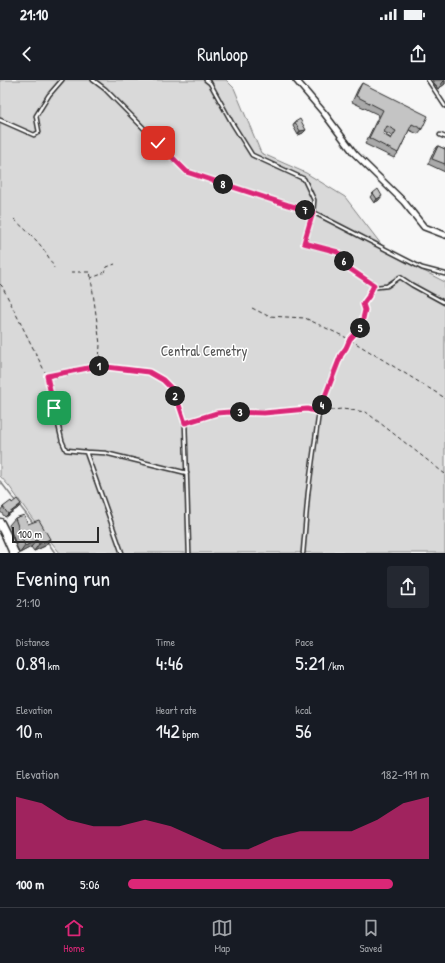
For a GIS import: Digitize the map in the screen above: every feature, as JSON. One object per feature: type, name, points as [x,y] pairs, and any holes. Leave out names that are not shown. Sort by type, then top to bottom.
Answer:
[{"type":"main road","points":[[0,523],[14,553]]},
{"type":"street","points":[[296,80],[324,113],[354,153],[404,202],[424,227],[445,236]]},
{"type":"lane","points":[[0,120],[34,136],[39,132],[36,116],[49,95],[62,80]]},
{"type":"lane","points":[[93,80],[105,89],[187,172],[313,212],[422,268],[445,274]]},
{"type":"lane","points":[[206,80],[210,83],[232,123],[252,154],[304,179],[314,200],[313,212],[304,243],[338,252],[347,267],[377,287],[387,286],[400,276],[412,286],[445,303]]},
{"type":"lane","points":[[428,80],[445,106]]},
{"type":"lane","points":[[440,135],[445,137]]},
{"type":"lane","points":[[98,366],[47,376],[62,441],[66,450],[105,453],[187,473]]},
{"type":"lane","points":[[303,553],[308,493],[319,412],[336,368]]},
{"type":"lane","points":[[185,423],[189,553]]},
{"type":"lane","points":[[86,452],[122,553]]},
{"type":"path","points":[[14,220],[34,236],[50,258],[54,268]]},
{"type":"path","points":[[91,278],[103,274],[107,267],[115,264]]},
{"type":"path","points":[[71,272],[90,272],[100,344],[98,366],[149,372],[163,380],[171,388],[185,423],[217,413],[230,412],[264,413],[307,409],[319,412],[342,409],[366,412],[445,474]]},
{"type":"path","points":[[0,284],[47,376]]},
{"type":"path","points":[[336,368],[350,339],[361,327],[365,310],[363,304],[374,285]]},
{"type":"path","points":[[252,308],[268,316],[305,318],[350,339],[445,398]]},
{"type":"green space","name":"Central Cemetry","points":[[0,80],[226,80],[234,88],[261,153],[306,173],[345,197],[387,252],[445,282],[445,553],[60,553],[0,476]]},
{"type":"building","points":[[362,83],[428,116],[422,129],[412,124],[398,153],[369,138],[383,110],[356,96]],"holes":[[[387,126],[396,131],[391,139],[383,134]]]},
{"type":"building","points":[[300,119],[306,130],[300,131],[295,122]]},
{"type":"building","points":[[438,146],[445,149],[445,164],[432,159]]},
{"type":"building","points":[[378,189],[382,196],[377,199],[373,193]]},
{"type":"building","points":[[17,499],[21,504],[8,514],[3,507],[11,501],[12,503]]},
{"type":"building","points":[[24,515],[28,524],[39,520],[50,539],[39,544],[37,540],[25,546],[15,518]]},
{"type":"waterway","points":[[0,481],[16,502]]},
{"type":"waterway","points":[[19,505],[34,524]]},
{"type":"waterway","points":[[47,541],[55,553]]},
{"type":"route","points":[[54,408],[47,376],[98,366],[149,372],[163,380],[171,388],[185,423],[217,413],[264,413],[307,409],[319,412],[341,355],[350,339],[361,327],[365,310],[363,304],[374,285],[347,267],[338,252],[304,243],[313,212],[187,172],[158,143]]}]
